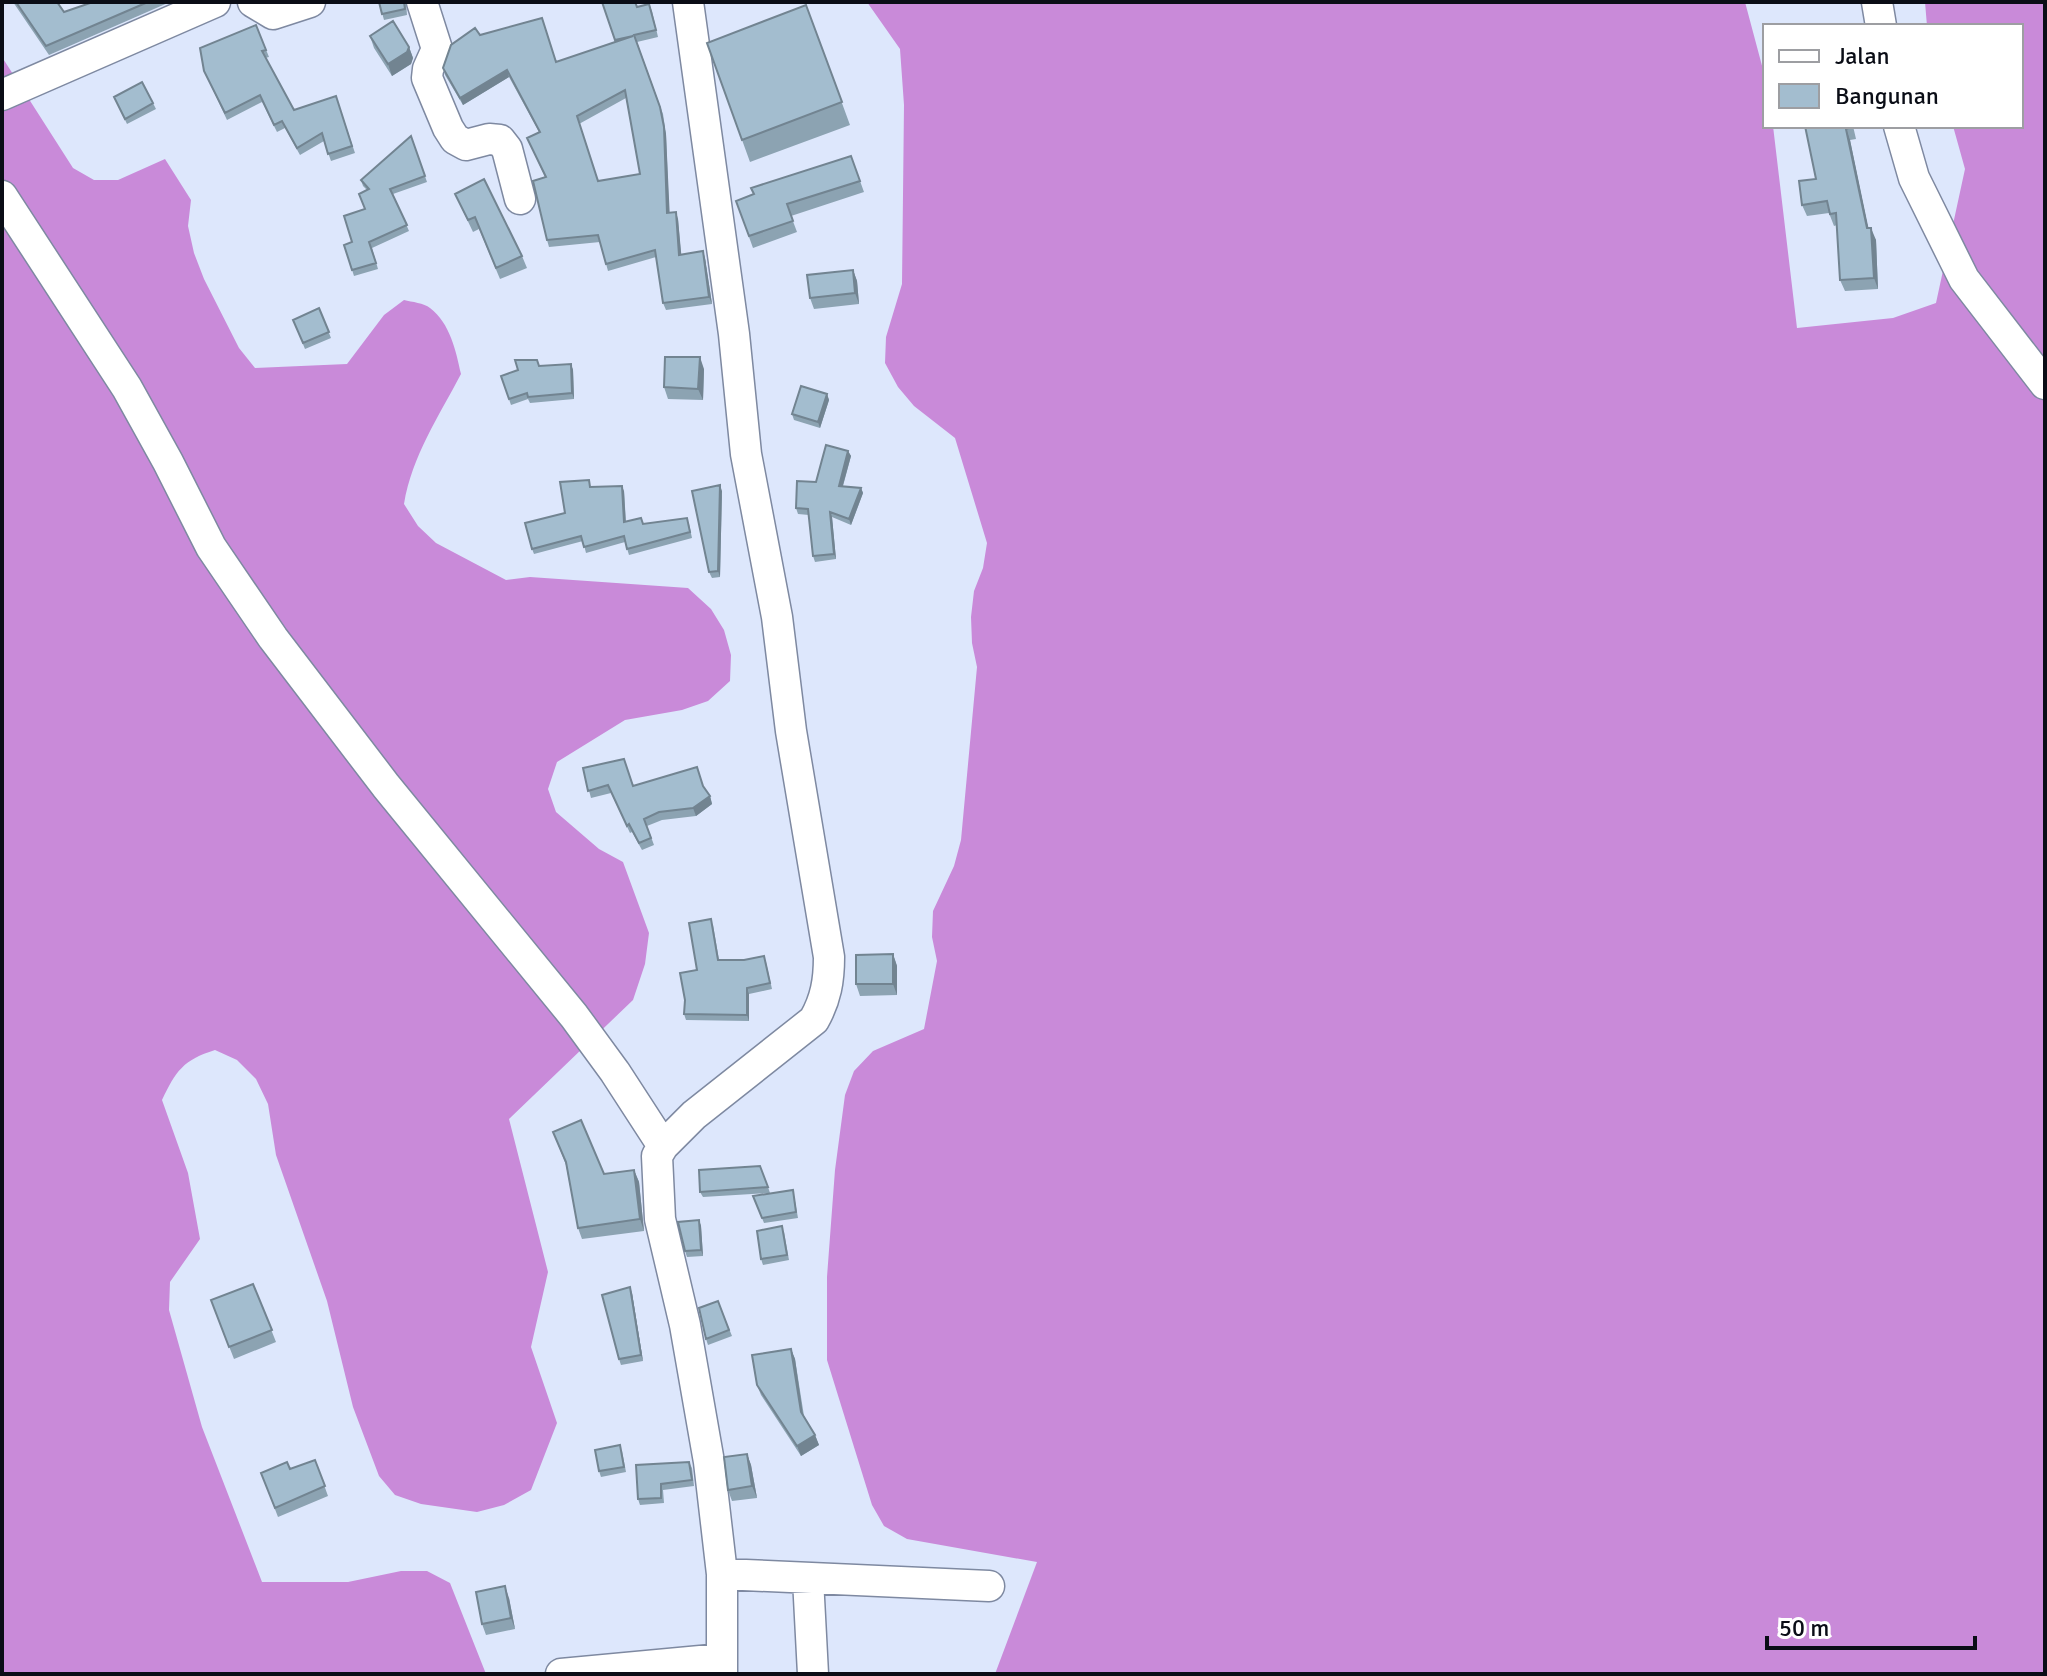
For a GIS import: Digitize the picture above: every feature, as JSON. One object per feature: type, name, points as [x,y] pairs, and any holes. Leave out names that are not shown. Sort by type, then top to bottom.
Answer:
[{"type":"street","points":[[2,95],[215,2]]},
{"type":"street","points":[[253,2],[273,14],[310,2]]},
{"type":"street","points":[[422,2],[437,49],[427,78],[448,128],[455,139],[466,145],[489,139],[500,140],[507,149],[520,199]]},
{"type":"street","points":[[561,1674],[722,1667],[722,1574],[709,1462],[685,1325],[660,1219],[657,1156],[694,1115],[814,1020],[823,1005],[829,982],[829,957],[791,731],[777,617],[746,454],[734,334],[688,2]]},
{"type":"street","points":[[1877,2],[1881,24]]},
{"type":"street","points":[[1900,128],[1914,178],[1964,279],[2045,384]]},
{"type":"street","points":[[2,196],[127,388],[211,547],[273,638],[386,786],[574,1016],[663,1146]]},
{"type":"street","points":[[722,1574],[989,1586]]},
{"type":"street","points":[[808,1579],[813,1674]]},
{"type":"shaded area","points":[[867,2],[1745,2],[1763,70],[1763,128],[1773,128],[1797,328],[1893,318],[1936,303],[1965,169],[1954,128],[2023,128],[2023,24],[1927,24],[1925,2],[2045,2],[2045,1674],[995,1674],[1037,1562],[907,1539],[884,1526],[872,1505],[827,1360],[827,1277],[835,1170],[845,1095],[854,1071],[873,1051],[924,1029],[937,961],[932,937],[933,911],[954,866],[961,840],[977,667],[971,617],[974,591],[983,568],[987,543],[955,438],[914,406],[898,387],[885,363],[886,337],[902,284],[904,105],[900,49]]},
{"type":"shaded area","points":[[2,57],[73,168],[94,180],[118,180],[165,159],[191,200],[188,226],[204,279],[239,348],[255,368],[347,364],[384,315],[404,300],[425,305],[437,314],[451,338],[461,374],[420,453],[404,504],[418,526],[436,543],[506,580],[530,577],[688,588],[711,609],[724,630],[731,655],[730,681],[708,701],[682,710],[625,720],[557,762],[548,789],[556,812],[599,849],[623,862],[649,933],[645,964],[633,1000],[509,1119],[548,1272],[531,1347],[557,1423],[531,1490],[504,1505],[477,1512],[421,1504],[395,1495],[379,1476],[353,1407],[327,1301],[276,1155],[268,1104],[256,1079],[237,1060],[215,1050],[195,1058],[182,1068],[162,1100],[188,1173],[200,1239],[170,1282],[169,1310],[202,1427],[262,1582],[348,1582],[401,1571],[427,1571],[450,1583],[486,1674],[2,1674]]},
{"type":"building","points":[[16,2],[57,2],[64,12],[93,2],[148,2],[46,46]]},
{"type":"building","points":[[379,2],[404,2],[405,9],[382,14]]},
{"type":"building","points":[[602,2],[635,2],[637,7],[649,4],[656,30],[634,35],[664,127],[667,213],[676,212],[679,255],[703,251],[709,297],[663,303],[655,250],[606,264],[598,235],[547,240],[533,181],[546,177],[527,138],[540,132],[507,70],[460,98],[443,68],[451,45],[475,28],[480,35],[542,18],[556,62],[633,36],[615,40]],"holes":[[[625,90],[640,174],[598,181],[577,116]]]},
{"type":"building","points":[[806,5],[842,102],[742,140],[707,43]]},
{"type":"building","points":[[393,21],[409,47],[407,52],[388,64],[370,36]]},
{"type":"building","points":[[256,25],[266,50],[262,51],[294,110],[336,96],[352,146],[328,154],[322,133],[297,148],[282,121],[274,125],[260,95],[225,113],[204,71],[200,48]]},
{"type":"building","points":[[142,82],[153,103],[125,119],[114,97]]},
{"type":"building","points":[[1805,128],[1848,128],[1846,129],[1867,228],[1871,228],[1874,278],[1840,280],[1836,213],[1830,214],[1827,201],[1802,205],[1799,181],[1816,179]]},
{"type":"building","points":[[411,136],[425,176],[390,189],[407,225],[369,242],[376,263],[352,270],[344,245],[352,242],[344,216],[365,209],[359,194],[369,189],[361,180]]},
{"type":"building","points":[[851,156],[860,181],[787,204],[793,221],[749,236],[736,201],[754,194],[751,188]]},
{"type":"building","points":[[484,179],[522,256],[496,268],[475,217],[468,220],[455,194]]},
{"type":"building","points":[[853,270],[855,293],[810,298],[807,275]]},
{"type":"building","points":[[319,308],[329,332],[303,343],[293,320]]},
{"type":"building","points":[[665,357],[700,357],[698,389],[664,387]]},
{"type":"building","points":[[515,360],[537,360],[539,366],[571,364],[572,393],[528,397],[527,393],[509,399],[501,376],[518,370]]},
{"type":"building","points":[[801,386],[827,394],[818,422],[792,414]]},
{"type":"building","points":[[826,445],[848,451],[839,486],[861,488],[849,519],[830,512],[834,554],[813,556],[808,509],[796,508],[797,481],[816,482]]},
{"type":"building","points":[[589,480],[590,487],[622,486],[624,522],[641,518],[643,524],[687,518],[690,532],[627,549],[624,536],[584,547],[581,536],[532,549],[525,523],[565,513],[560,482]]},
{"type":"building","points":[[720,485],[718,571],[709,572],[692,491]]},
{"type":"building","points":[[624,759],[633,786],[697,767],[710,796],[693,808],[659,812],[644,819],[651,838],[639,843],[629,824],[627,826],[608,785],[588,791],[583,768]]},
{"type":"building","points":[[711,919],[718,960],[764,956],[770,983],[747,988],[747,1015],[684,1014],[680,973],[697,970],[689,923]]},
{"type":"building","points":[[893,954],[893,984],[856,984],[856,955]]},
{"type":"building","points":[[581,1120],[604,1174],[634,1170],[640,1219],[578,1228],[566,1162],[553,1132]]},
{"type":"building","points":[[760,1166],[768,1187],[700,1192],[699,1170]]},
{"type":"building","points":[[793,1190],[796,1212],[762,1218],[753,1196]]},
{"type":"building","points":[[699,1220],[701,1250],[685,1251],[678,1222]]},
{"type":"building","points":[[782,1226],[787,1255],[761,1259],[757,1231]]},
{"type":"building","points":[[253,1284],[272,1330],[229,1347],[211,1300]]},
{"type":"building","points":[[630,1287],[641,1355],[619,1359],[602,1295]]},
{"type":"building","points":[[718,1301],[729,1330],[706,1339],[699,1308]]},
{"type":"building","points":[[791,1349],[801,1412],[815,1435],[797,1446],[757,1385],[752,1355]]},
{"type":"building","points":[[620,1445],[624,1467],[599,1471],[595,1450]]},
{"type":"building","points":[[747,1454],[752,1486],[728,1490],[724,1457]]},
{"type":"building","points":[[315,1460],[325,1486],[275,1508],[261,1473],[287,1462],[290,1469]]},
{"type":"building","points":[[689,1462],[692,1480],[661,1484],[661,1498],[638,1499],[636,1465]]},
{"type":"building","points":[[505,1586],[511,1618],[482,1624],[476,1592]]}]
